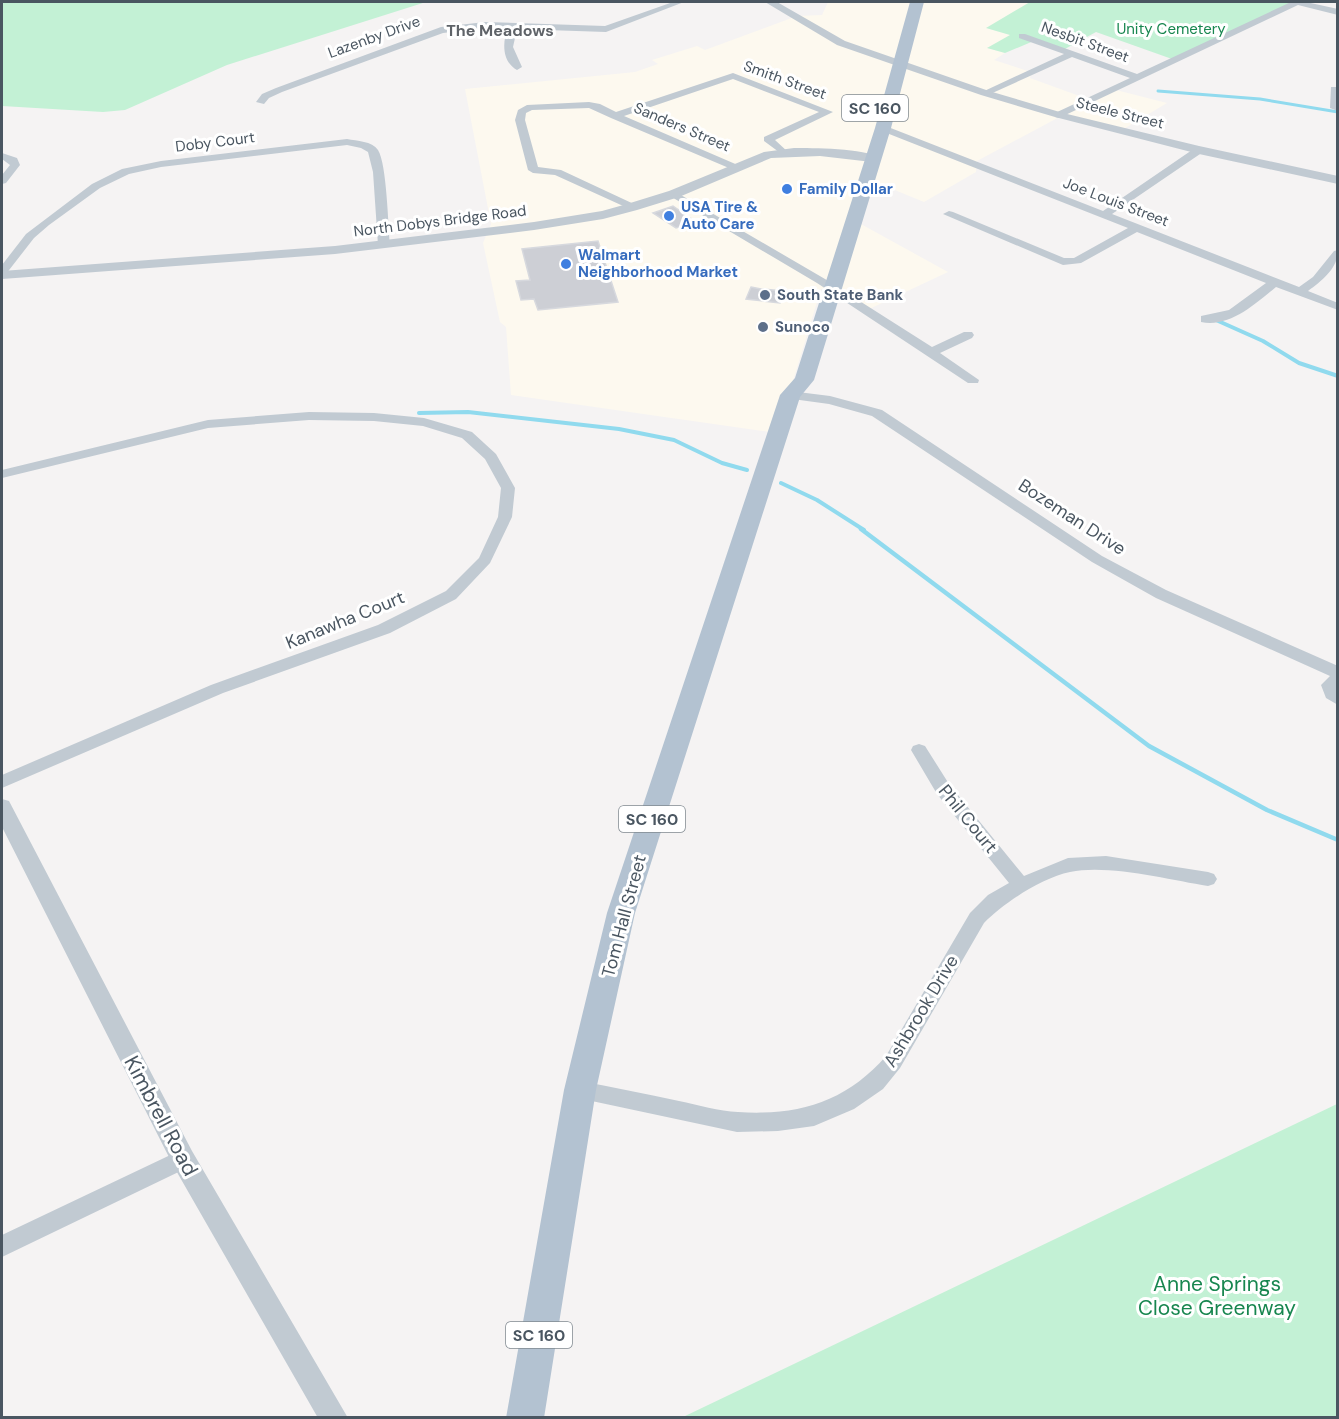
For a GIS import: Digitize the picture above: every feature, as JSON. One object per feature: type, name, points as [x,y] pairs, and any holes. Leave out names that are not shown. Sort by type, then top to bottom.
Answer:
[{"type":"main road","name":"Tom Hall Street","points":[[865,157],[883,128],[917,2]]},
{"type":"main road","name":"Tom Hall Street","points":[[525,1418],[580,1090],[621,913],[790,395],[804,380],[827,285],[865,157],[885,75],[899,65]]},
{"type":"street","name":"Lazenby Drive","points":[[261,102],[265,96],[279,90],[426,33],[469,26],[606,28],[680,2]]},
{"type":"street","name":"Steele Street","points":[[770,2],[841,43],[899,65],[986,93],[1059,115],[1198,150],[1338,180]]},
{"type":"street","points":[[1059,115],[1297,2],[1338,12]]},
{"type":"street","points":[[513,26],[507,38],[507,48],[516,67]]},
{"type":"street","name":"Nesbit Street","points":[[1022,36],[1136,77]]},
{"type":"street","points":[[986,93],[1072,54]]},
{"type":"street","name":"Smith Street","points":[[615,116],[733,76],[828,112],[768,139],[783,152]]},
{"type":"street","points":[[1334,89],[1335,108],[1338,108]]},
{"type":"street","name":"Sanders Street","points":[[632,207],[557,172],[533,170],[520,112],[530,107],[597,106],[615,116],[736,168]]},
{"type":"street","name":"Joe Louis Street","points":[[883,128],[1338,307]]},
{"type":"street","name":"Doby Court","points":[[2,274],[30,236],[45,223],[96,186],[126,171],[161,164],[347,142],[364,145],[373,151],[378,172],[384,245]]},
{"type":"street","points":[[1105,214],[1158,180],[1198,150]]},
{"type":"street","name":"North Dobys Bridge Road","points":[[2,274],[384,245],[534,226],[603,215],[632,207],[674,194],[768,154],[783,152],[865,157]]},
{"type":"street","points":[[2,156],[13,160],[15,165],[2,181]]},
{"type":"street","points":[[674,194],[827,285],[973,380]]},
{"type":"street","points":[[949,214],[1063,262],[1077,261],[1138,227]]},
{"type":"street","points":[[1300,292],[1317,279],[1338,253]]},
{"type":"street","points":[[1204,319],[1218,319],[1236,312],[1275,282]]},
{"type":"street","points":[[930,353],[968,335]]},
{"type":"street","name":"Bozeman Drive","points":[[790,395],[830,400],[877,412],[1098,559],[1161,594],[1338,673]]},
{"type":"street","name":"Kanawha Court","points":[[2,474],[208,424],[309,416],[374,417],[424,422],[467,435],[491,458],[508,488],[505,517],[485,560],[451,594],[384,629],[217,689],[2,782]]},
{"type":"street","points":[[1338,678],[1329,685],[1332,694],[1338,699]]},
{"type":"street","name":"Phil Court","points":[[919,750],[943,789],[1021,885]]},
{"type":"street","name":"Kimbrell Road","points":[[2,807],[183,1159],[334,1418]]},
{"type":"street","name":"Ashbrook Drive","points":[[580,1090],[737,1122],[814,1116],[848,1102],[876,1082],[893,1062],[977,918],[995,900],[1021,885],[1068,865],[1106,862],[1208,879]]},
{"type":"street","points":[[2,1246],[183,1159]]},
{"type":"shaded area","points":[[828,2],[1030,2],[987,28],[1011,35],[988,48],[1005,53],[994,60],[1031,72],[1030,78],[1085,98],[1116,90],[1167,103],[1122,130],[1063,115],[977,161],[976,172],[924,202],[863,177],[850,218],[948,272],[865,311],[828,289],[821,289],[777,433],[511,395],[506,327],[500,322],[483,243],[491,224],[465,89],[635,72],[658,64],[652,60],[697,46],[705,50],[797,16],[822,15]]},
{"type":"green space","points":[[2,2],[426,2],[227,65],[125,110],[103,112],[2,106]]},
{"type":"green space","name":"Unity Cemetery","points":[[1030,2],[1295,2],[1172,59],[1096,32],[1063,50],[1036,40],[1005,53],[987,48],[1010,35],[986,28]]},
{"type":"green space","name":"Anne Springs Close Greenway","points":[[1337,1104],[1337,1417],[683,1417]]},
{"type":"building","name":"USA Tire & Auto Care","points":[[673,206],[696,222],[676,228],[653,213]]},
{"type":"building","name":"Walmart Neighborhood Market","points":[[598,241],[618,302],[538,310],[534,299],[521,300],[516,281],[530,280],[522,249]]},
{"type":"building","name":"South State Bank","points":[[751,287],[784,291],[780,303],[746,299]]},
{"type":"waterway","points":[[1158,91],[1260,99],[1338,112]]},
{"type":"waterway","points":[[1216,320],[1263,341],[1299,363],[1338,376]]},
{"type":"waterway","points":[[419,413],[468,412],[619,429],[674,440],[722,463],[747,470]]},
{"type":"waterway","points":[[781,483],[817,500],[864,530]]},
{"type":"waterway","points":[[861,529],[1149,746],[1267,810],[1338,840]]},
{"type":"place","name":"Family Dollar","points":[[787,189]]},
{"type":"place","name":"USA Tire & Auto Care","points":[[669,216]]},
{"type":"place","name":"Walmart Neighborhood Market","points":[[566,264]]},
{"type":"place","name":"South State Bank","points":[[765,295]]},
{"type":"place","name":"Sunoco","points":[[763,327]]},
{"type":"district","name":"The Meadows","points":[[500,30]]}]
